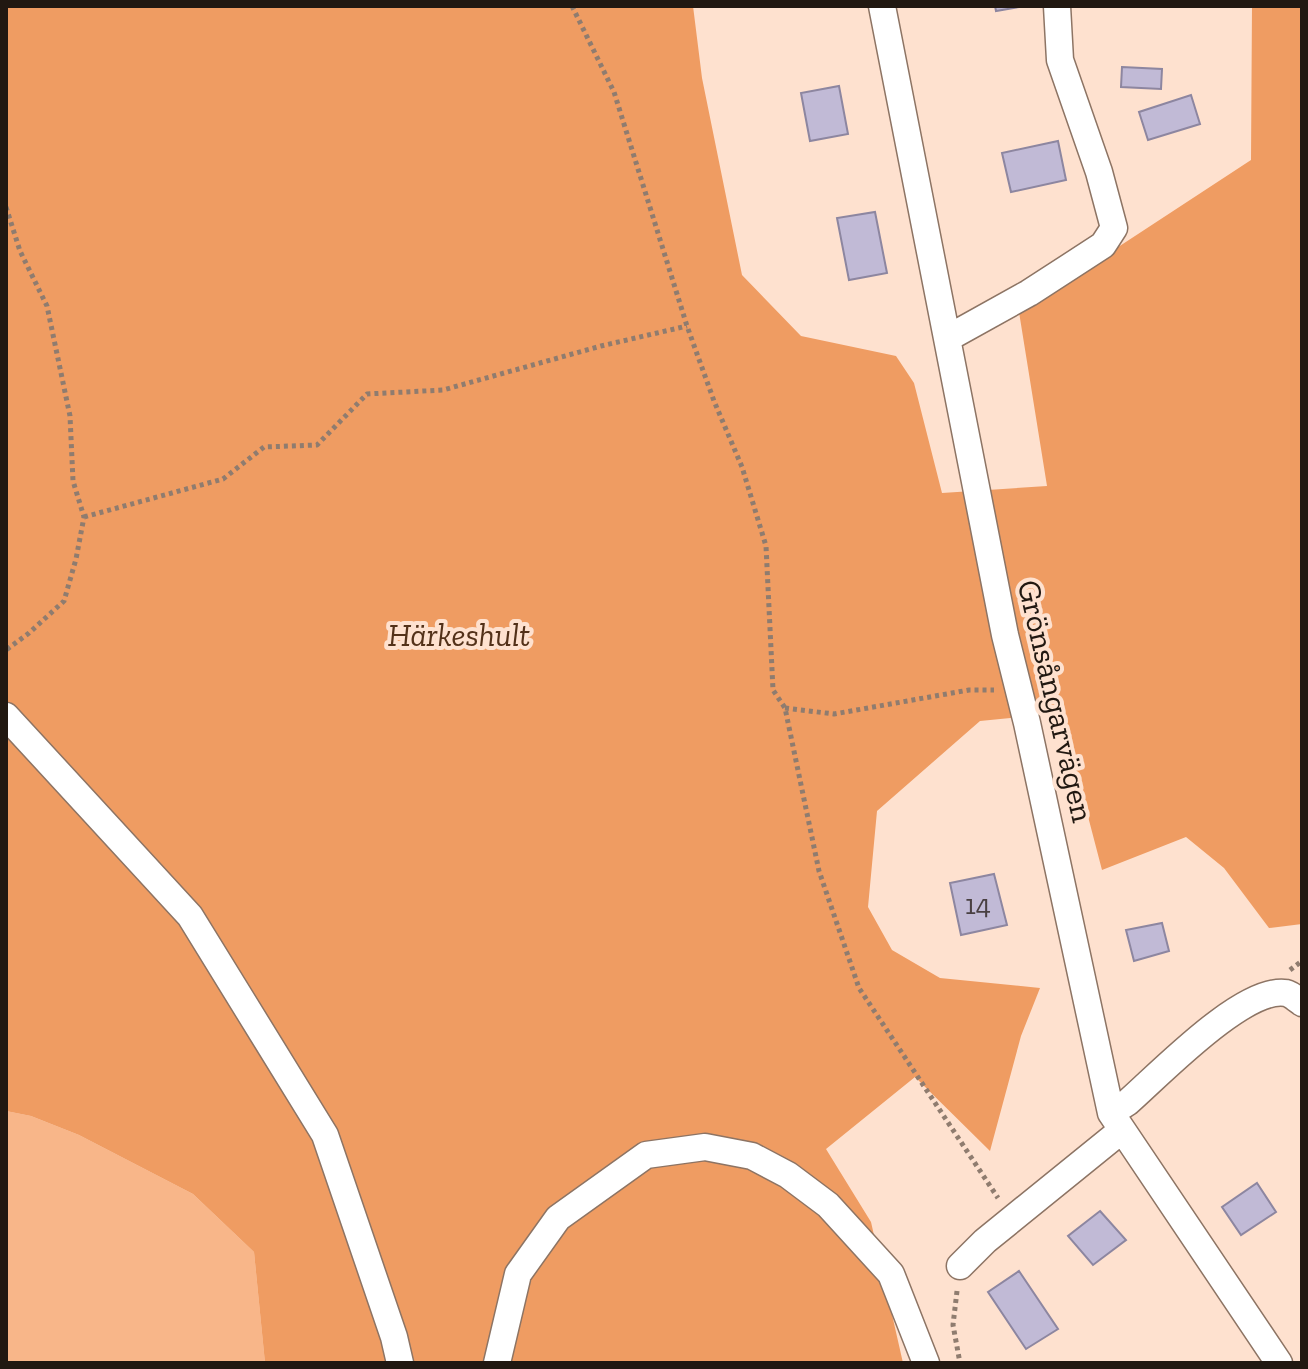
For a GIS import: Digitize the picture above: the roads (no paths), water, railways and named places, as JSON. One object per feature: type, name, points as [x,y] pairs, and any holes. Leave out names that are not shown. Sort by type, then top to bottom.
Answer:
[{"type":"street","name":"Grönsångarvägen","points":[[882,6],[974,486],[1117,1121],[1279,1363]]},
{"type":"street","points":[[948,338],[1029,293],[1103,245],[1114,228],[1099,172],[1060,60],[1057,6]]},
{"type":"street","points":[[6,716],[190,916],[325,1135],[394,1337],[400,1363]]},
{"type":"street","points":[[960,1266],[1117,1121],[1128,1102],[1231,1012],[1258,996],[1286,993],[1302,1003]]},
{"type":"street","points":[[497,1363],[518,1274],[558,1218],[646,1155],[705,1147],[752,1156],[788,1175],[828,1205],[891,1274],[926,1363]]},
{"type":"park label","name":"Härkeshult","points":[[459,635]]}]
